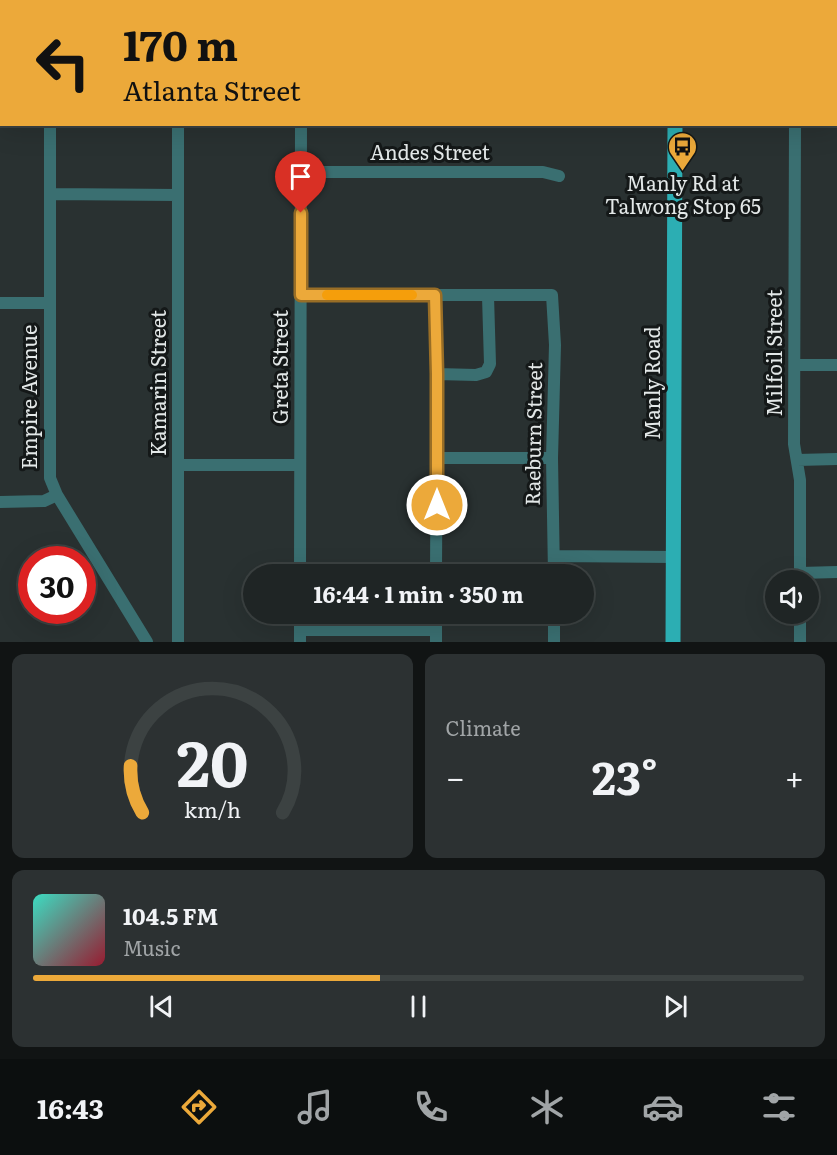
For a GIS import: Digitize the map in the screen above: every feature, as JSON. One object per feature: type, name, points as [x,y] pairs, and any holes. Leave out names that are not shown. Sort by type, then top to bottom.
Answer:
[{"type":"main road","name":"Manly Road","points":[[673,642],[675,126]]},
{"type":"street","name":"Empire Avenue","points":[[50,126],[50,478],[57,495],[147,642]]},
{"type":"street","name":"Kamarin Street","points":[[178,126],[178,642]]},
{"type":"street","name":"Greta Street","points":[[300,564],[301,126]]},
{"type":"street","name":"Milfoil Street","points":[[795,126],[794,444],[800,480],[800,570]]},
{"type":"street","name":"Andes Street","points":[[301,172],[543,172],[559,176]]},
{"type":"street","points":[[50,194],[178,195]]},
{"type":"street","points":[[301,295],[488,296],[490,363],[486,372],[476,375],[437,374]]},
{"type":"street","points":[[435,295],[436,564]]},
{"type":"street","name":"Raeburn Street","points":[[488,296],[552,295],[555,345],[552,458],[554,564]]},
{"type":"street","points":[[0,303],[49,303]]},
{"type":"street","points":[[795,365],[837,365]]},
{"type":"street","points":[[437,458],[552,458]]},
{"type":"street","points":[[797,460],[837,459]]},
{"type":"street","points":[[178,465],[300,465]]},
{"type":"street","points":[[0,502],[44,501],[57,495]]},
{"type":"street","points":[[554,556],[674,557]]},
{"type":"street","points":[[819,574],[837,572]]},
{"type":"street","points":[[554,624],[554,642]]},
{"type":"street","points":[[800,624],[800,642]]},
{"type":"street","points":[[300,636],[436,636]]},
{"type":"slow traffic","points":[[327,295],[412,295]]},
{"type":"place","name":"Manly Rd at Talwong Stop 65","points":[[683,172]]},
{"type":"route","points":[[301,213],[301,295],[435,295],[437,505]]}]
